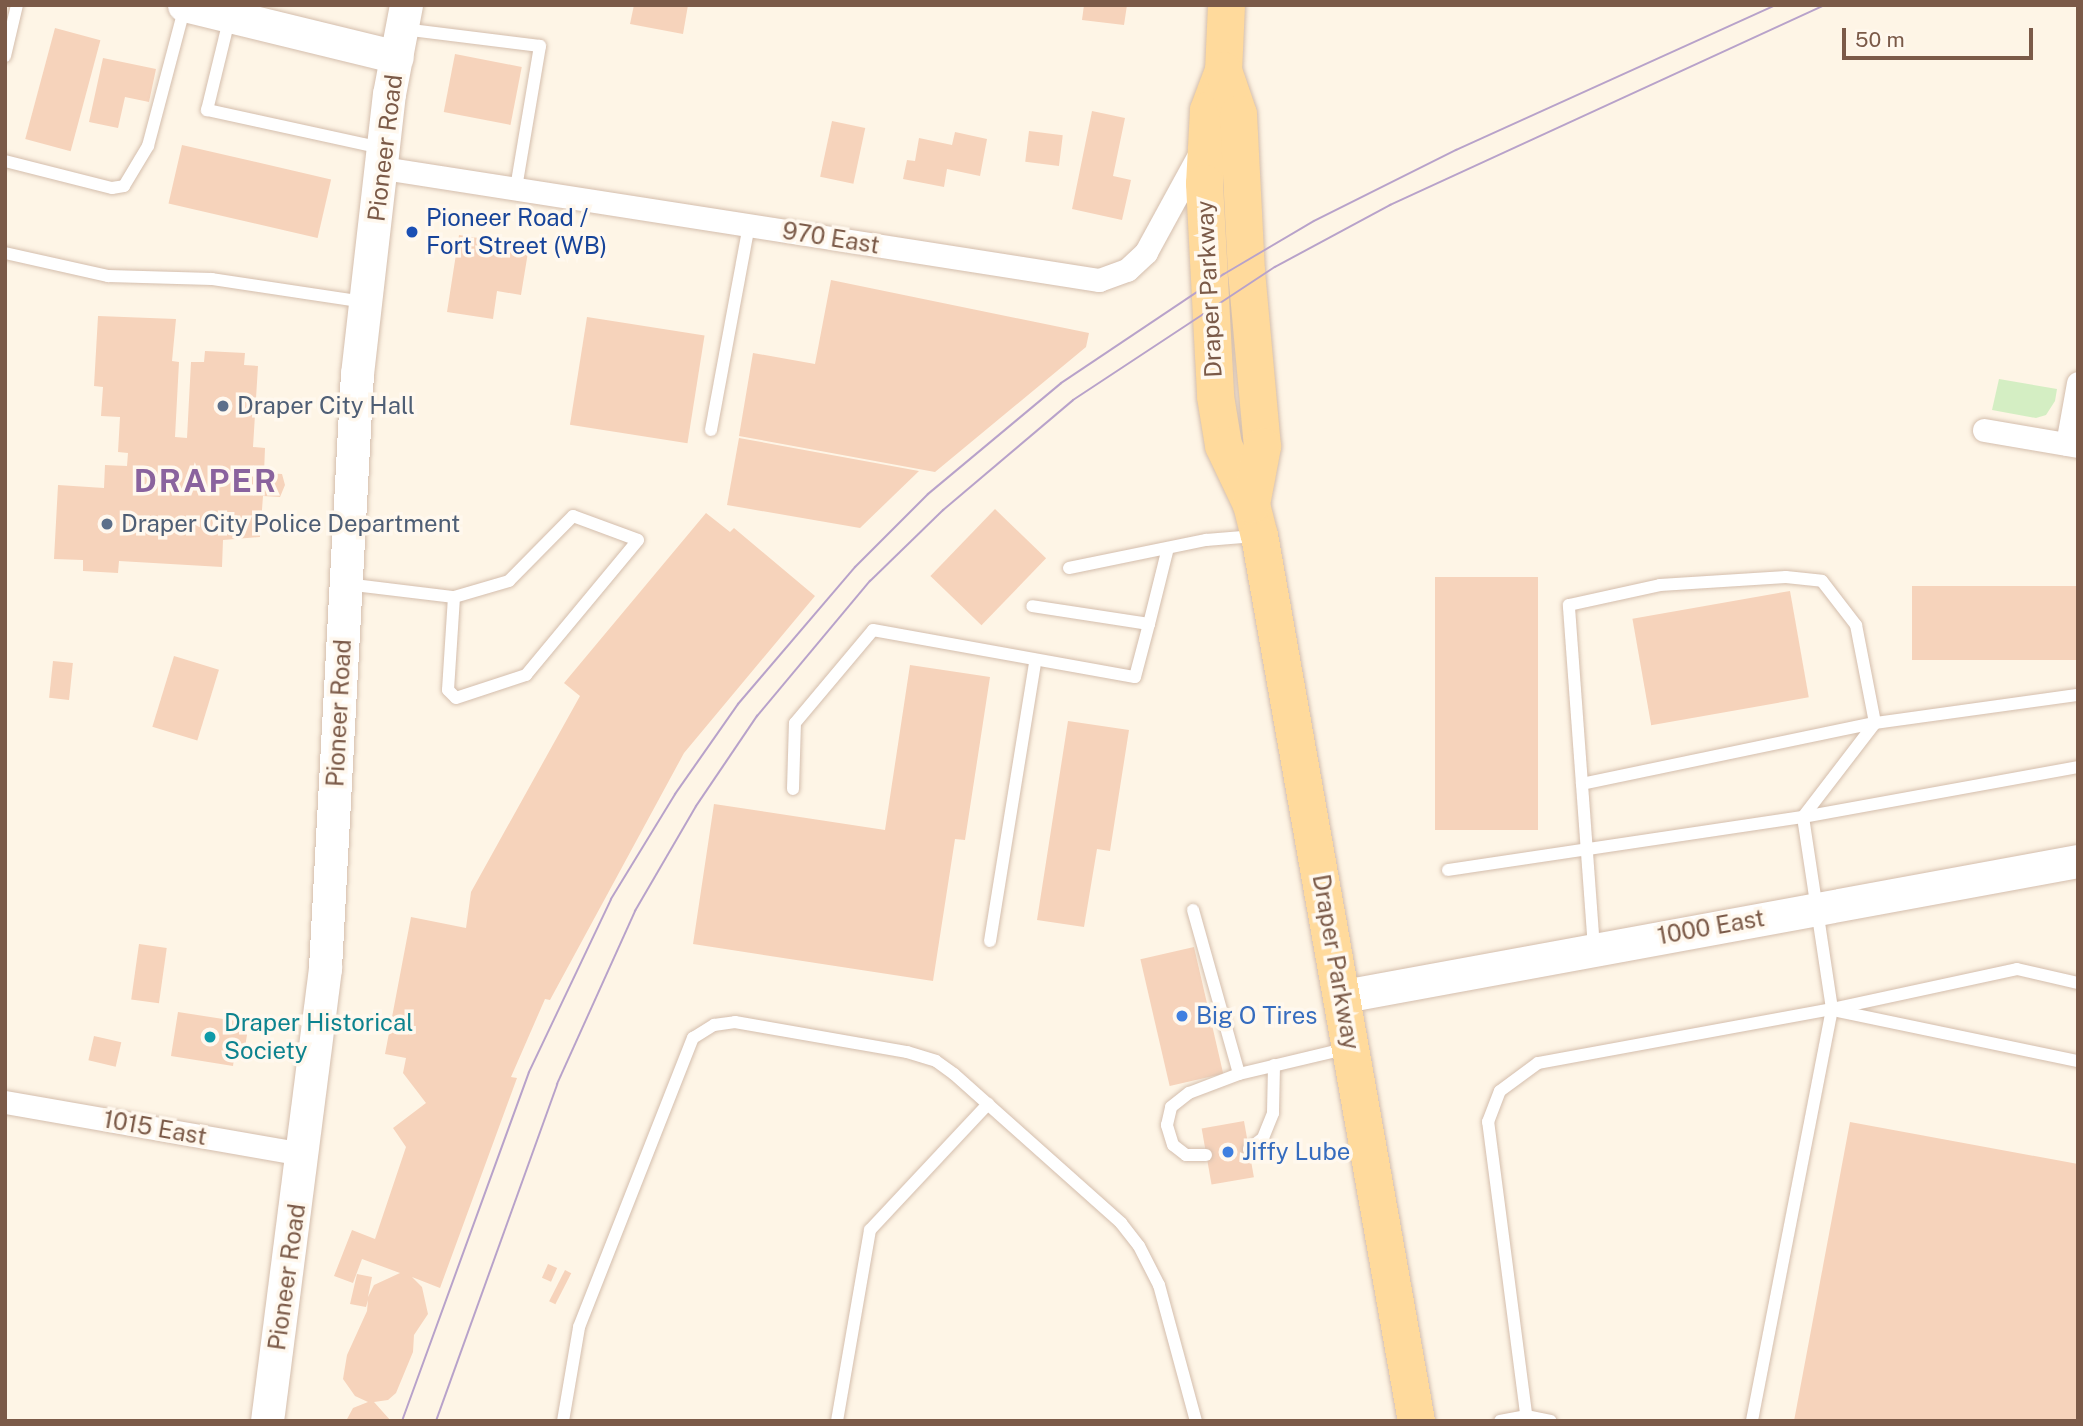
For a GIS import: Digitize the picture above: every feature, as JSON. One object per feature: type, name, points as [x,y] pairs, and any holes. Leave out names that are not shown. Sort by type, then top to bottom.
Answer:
[{"type":"main road","name":"Draper Parkway","points":[[1226,5],[1223,70],[1208,110],[1204,183],[1215,396],[1223,445],[1255,519],[1344,996],[1416,1421]]},
{"type":"main road","name":"Draper Parkway","points":[[1223,70],[1238,114],[1245,271],[1262,446],[1255,519]]},
{"type":"street","points":[[184,5],[402,30]]},
{"type":"street","name":"Pioneer Road","points":[[267,1421],[304,1154],[325,968],[357,374],[402,30]]},
{"type":"street","name":"970 East","points":[[384,158],[516,188],[1086,280],[1110,277],[1127,270],[1146,252],[1207,141]]},
{"type":"street","points":[[1984,430],[2072,445],[2078,383]]},
{"type":"street","name":"1000 East","points":[[1344,996],[2078,861]]},
{"type":"street","name":"1015 East","points":[[5,1102],[304,1154]]},
{"type":"lane","points":[[5,55],[17,5]]},
{"type":"lane","points":[[5,161],[112,188],[124,186],[148,146],[184,5]]},
{"type":"lane","points":[[245,14],[207,110],[384,158]]},
{"type":"lane","points":[[402,30],[540,46],[516,188]]},
{"type":"lane","points":[[711,430],[749,224]]},
{"type":"lane","points":[[5,253],[108,276],[212,279],[366,303]]},
{"type":"lane","points":[[345,583],[454,597],[509,581],[573,516],[638,540],[526,675],[456,698],[448,690],[454,597]]},
{"type":"lane","points":[[1069,568],[1168,548],[1255,519]]},
{"type":"lane","points":[[793,789],[795,723],[873,630],[1035,662],[1135,677],[1168,548]]},
{"type":"lane","points":[[1594,949],[1569,605],[1660,585],[1786,577],[1822,581],[1856,625],[1875,723],[1803,817],[1832,1009],[1752,1421]]},
{"type":"lane","points":[[1032,606],[1149,624]]},
{"type":"lane","points":[[990,941],[1035,662]]},
{"type":"lane","points":[[1581,784],[1875,723],[2078,695]]},
{"type":"lane","points":[[1448,870],[1586,852],[1803,817],[2078,767]]},
{"type":"lane","points":[[1193,910],[1240,1074]]},
{"type":"lane","points":[[1526,1418],[1489,1122],[1500,1091],[1538,1063],[1832,1009],[2017,969],[2078,983]]},
{"type":"lane","points":[[1832,1009],[2078,1060]]},
{"type":"lane","points":[[564,1421],[579,1327],[693,1038],[714,1025],[735,1022],[908,1052],[936,1061],[988,1104],[1121,1223],[1152,1265],[1196,1421]]},
{"type":"lane","points":[[1206,1155],[1186,1155],[1173,1146],[1167,1125],[1171,1107],[1199,1089],[1240,1074],[1352,1047]]},
{"type":"lane","points":[[1249,1149],[1264,1138],[1273,1113],[1274,1065]]},
{"type":"lane","points":[[837,1421],[870,1230],[988,1104]]},
{"type":"lane","points":[[1500,1421],[1526,1418],[1551,1421]]},
{"type":"green space","points":[[1999,379],[2057,389],[2055,401],[2046,415],[2036,418],[1992,410]]},
{"type":"building","points":[[634,5],[688,5],[683,34],[630,24]]},
{"type":"building","points":[[1084,5],[1127,5],[1124,25],[1082,20]]},
{"type":"building","points":[[55,28],[100,40],[71,151],[25,139]]},
{"type":"building","points":[[455,54],[522,67],[510,125],[444,112]]},
{"type":"building","points":[[103,58],[156,69],[149,102],[125,97],[118,128],[89,122]]},
{"type":"building","points":[[1092,111],[1125,118],[1113,176],[1131,180],[1122,220],[1072,209]]},
{"type":"building","points":[[832,121],[865,128],[853,184],[820,177]]},
{"type":"building","points":[[1029,131],[1063,135],[1059,166],[1025,162]]},
{"type":"building","points":[[955,132],[987,139],[980,176],[947,169],[944,187],[903,179],[907,160],[915,161],[919,138],[952,145]]},
{"type":"building","points":[[182,145],[331,179],[318,238],[169,203]]},
{"type":"building","points":[[459,235],[529,246],[521,295],[497,291],[493,319],[447,312]]},
{"type":"building","points":[[831,280],[1089,333],[1086,347],[935,472],[739,436],[753,353],[815,364]]},
{"type":"building","points":[[98,316],[176,319],[172,361],[179,362],[175,437],[187,438],[191,362],[204,362],[205,351],[245,353],[244,365],[258,366],[253,447],[265,448],[264,473],[282,474],[285,485],[280,497],[263,496],[260,537],[223,540],[222,567],[119,561],[118,573],[83,571],[83,560],[54,559],[58,485],[104,488],[105,465],[127,466],[128,453],[118,452],[120,417],[101,416],[103,387],[94,386]]},
{"type":"building","points":[[587,317],[705,336],[687,443],[570,425]]},
{"type":"building","points":[[739,438],[919,471],[860,528],[727,505]]},
{"type":"building","points":[[995,509],[1046,558],[981,625],[930,576]]},
{"type":"building","points":[[706,513],[730,532],[734,528],[815,596],[684,753],[550,1000],[545,999],[511,1077],[517,1078],[440,1288],[412,1277],[422,1287],[428,1314],[414,1335],[413,1352],[396,1393],[388,1400],[374,1402],[391,1421],[346,1421],[353,1408],[368,1402],[355,1396],[343,1379],[347,1355],[367,1311],[368,1300],[366,1307],[350,1304],[357,1274],[372,1277],[368,1297],[374,1285],[400,1273],[362,1259],[353,1283],[334,1276],[352,1230],[375,1239],[406,1147],[393,1128],[426,1103],[403,1073],[406,1058],[385,1054],[411,917],[466,928],[471,892],[580,696],[564,683]]},
{"type":"building","points":[[1435,577],[1538,577],[1538,830],[1435,830]]},
{"type":"building","points":[[1912,586],[2078,586],[2078,660],[1912,660]]},
{"type":"building","points":[[1790,591],[1809,697],[1651,725],[1632,619]]},
{"type":"building","points":[[174,656],[219,670],[197,741],[152,727]]},
{"type":"building","points":[[53,661],[73,663],[69,700],[49,698]]},
{"type":"building","points":[[910,665],[990,677],[965,840],[955,839],[933,981],[693,944],[714,804],[885,830]]},
{"type":"building","points":[[1068,721],[1129,730],[1110,851],[1097,849],[1084,927],[1037,920]]},
{"type":"building","points":[[139,944],[167,948],[159,1003],[131,999]]},
{"type":"building","name":"Big O Tires","points":[[1194,947],[1223,1074],[1170,1086],[1140,959]]},
{"type":"building","name":"Draper Historical Society","points":[[178,1012],[249,1023],[244,1053],[235,1052],[233,1066],[171,1056]]},
{"type":"building","points":[[94,1036],[121,1042],[116,1067],[88,1060]]},
{"type":"building","name":"Jiffy Lube","points":[[1244,1121],[1254,1177],[1212,1185],[1202,1128]]},
{"type":"building","points":[[1850,1122],[2078,1164],[2078,1421],[1794,1421]]},
{"type":"building","points":[[548,1264],[557,1268],[551,1282],[542,1278]]},
{"type":"building","points":[[565,1270],[571,1273],[555,1304],[549,1301]]},
{"type":"tram line","points":[[402,1421],[529,1072],[611,899],[675,794],[738,704],[855,567],[928,494],[1061,383],[1224,274],[1314,221],[1456,150],[1776,5]]},
{"type":"tram line","points":[[436,1421],[557,1084],[635,911],[696,806],[757,716],[870,581],[943,510],[1073,400],[1275,267],[1390,205],[1825,5]]},
{"type":"place","name":"Pioneer Road / Fort Street (WB)","points":[[412,232]]},
{"type":"place","name":"Draper City Hall","points":[[223,406]]},
{"type":"place","name":"Draper City Police Department","points":[[107,524]]},
{"type":"place","name":"Big O Tires","points":[[1182,1016]]},
{"type":"place","name":"Draper Historical Society","points":[[210,1037]]},
{"type":"place","name":"Jiffy Lube","points":[[1228,1152]]},
{"type":"district","name":"DRAPER","points":[[206,481]]}]
